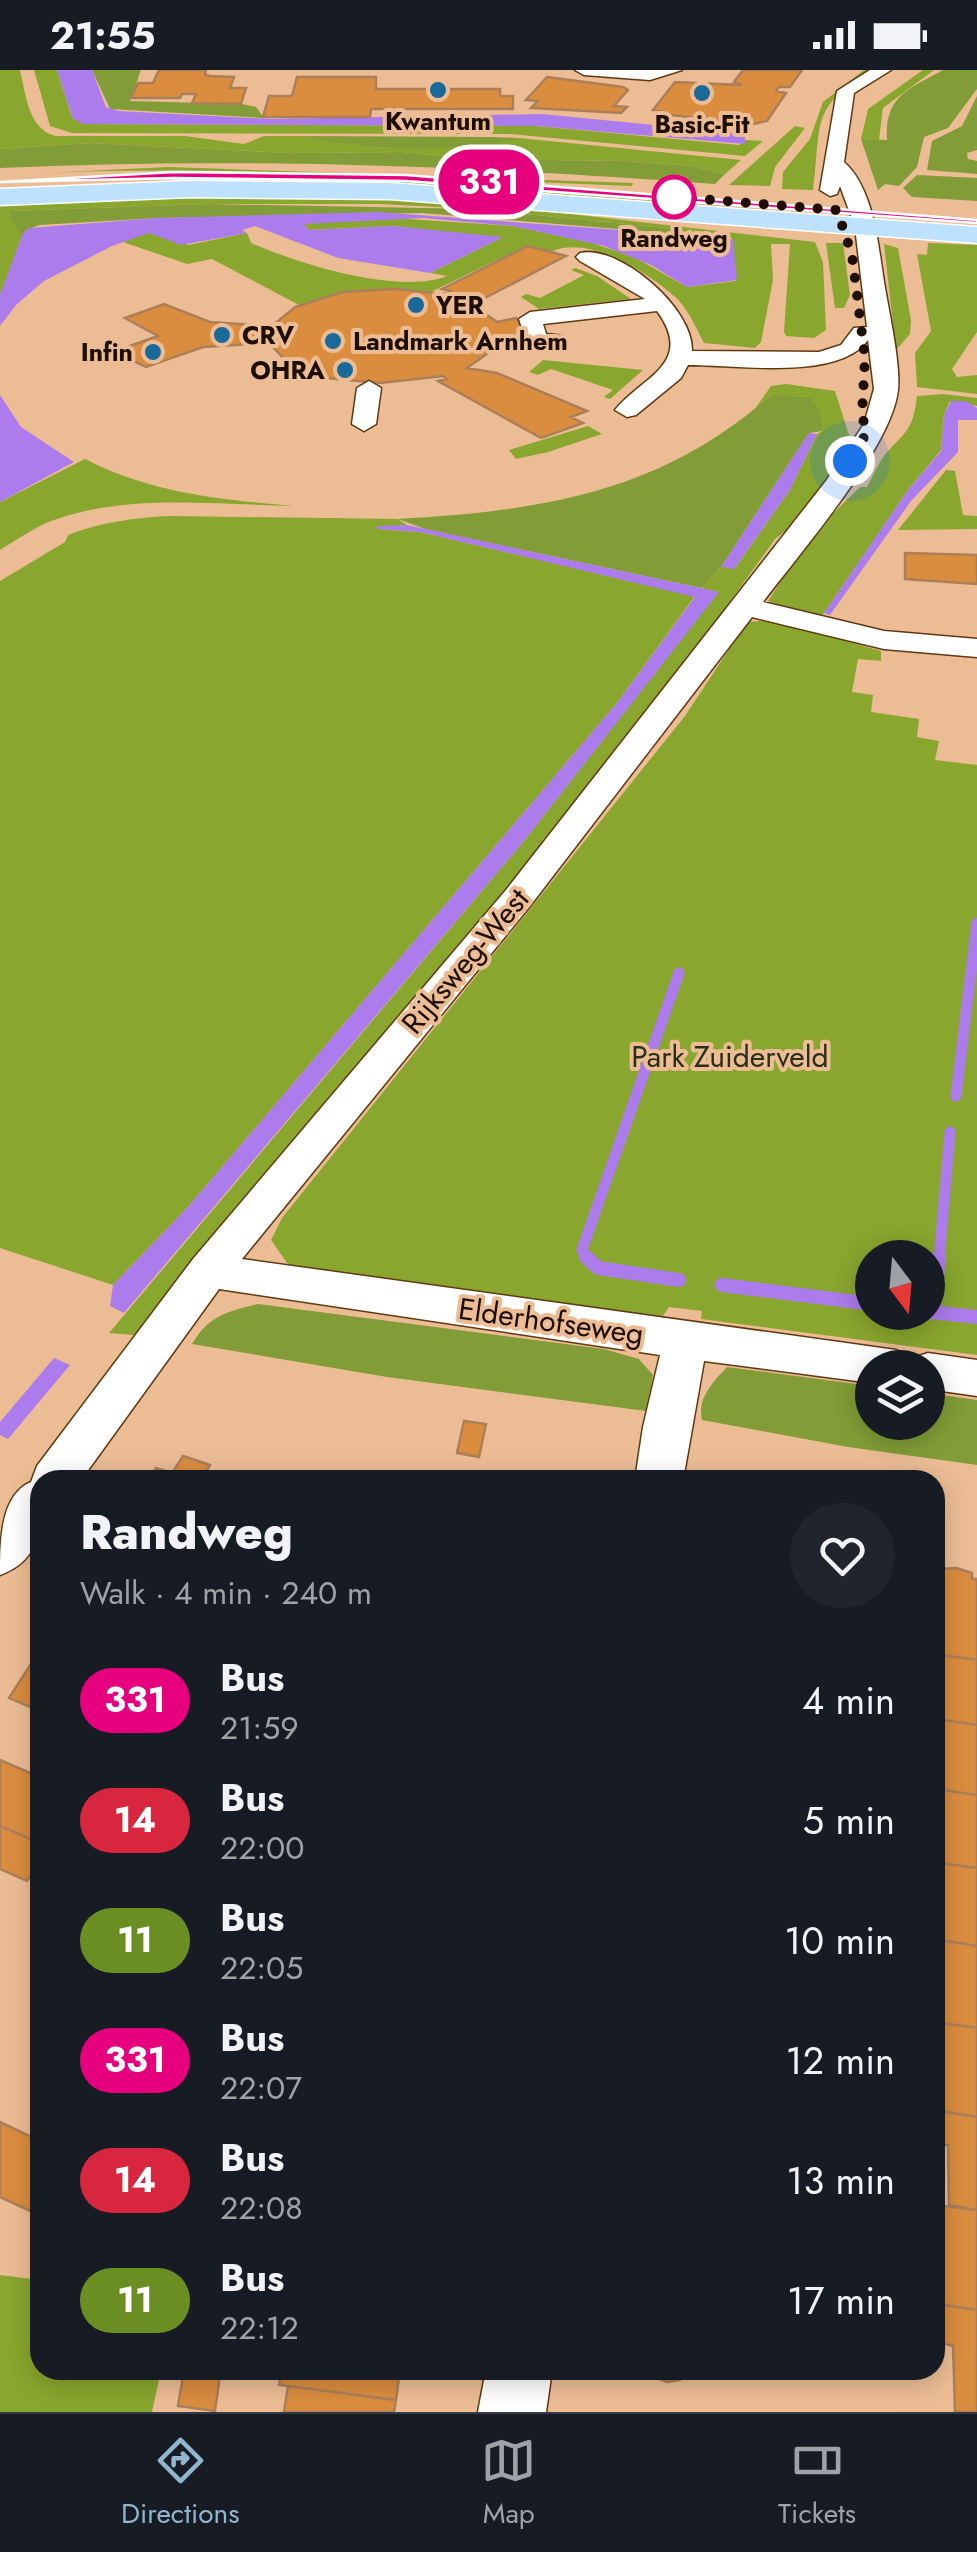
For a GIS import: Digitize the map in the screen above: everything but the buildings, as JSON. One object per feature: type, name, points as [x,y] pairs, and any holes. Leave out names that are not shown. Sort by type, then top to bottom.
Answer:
[{"type":"main road","points":[[0,182],[174,175],[472,181],[792,207],[977,234]]},
{"type":"main road","points":[[0,197],[190,189],[390,191],[977,220]]},
{"type":"street","points":[[584,70],[638,75],[672,70]]},
{"type":"street","points":[[847,214],[831,173],[836,165],[840,113],[846,91],[882,70]]},
{"type":"street","points":[[846,100],[901,70]]},
{"type":"street","points":[[836,165],[846,174],[847,214]]},
{"type":"street","name":"Rijksweg-West","points":[[61,1470],[208,1271],[518,898],[836,485],[876,424],[886,388],[870,347],[847,214]]},
{"type":"street","points":[[587,257],[642,284],[680,330],[680,358],[673,373],[627,410]]},
{"type":"street","points":[[556,340],[536,342],[530,319],[661,304]]},
{"type":"street","points":[[680,358],[725,357],[832,365],[870,347]]},
{"type":"street","points":[[364,424],[369,388]]},
{"type":"street","points":[[744,606],[884,640],[977,648]]},
{"type":"street","name":"Elderhofseweg","points":[[208,1271],[855,1363]]},
{"type":"street","points":[[661,1470],[686,1341]]},
{"type":"street","points":[[945,1374],[977,1378]]},
{"type":"street","points":[[0,1553],[30,1512]]},
{"type":"street","points":[[512,2412],[517,2380]]},
{"type":"green space","points":[[0,70],[20,70],[34,118],[55,136],[185,136],[244,144],[264,136],[302,136],[372,145],[467,147],[519,138],[741,160],[725,174],[691,166],[629,161],[468,159],[403,152],[290,153],[91,143],[0,149]]},
{"type":"green space","points":[[34,70],[57,70],[71,114],[83,124],[536,126],[739,145],[745,140],[763,141],[745,156],[510,134],[72,133],[50,126]]},
{"type":"green space","points":[[92,70],[141,70],[130,101],[242,104],[256,107],[264,118],[110,109]]},
{"type":"green space","points":[[864,70],[873,70],[838,95],[822,118],[813,190],[782,189],[783,172],[810,139],[823,102]]},
{"type":"green space","points":[[923,70],[934,70],[883,108],[879,140],[861,139],[868,109]]},
{"type":"green space","points":[[943,70],[977,70],[977,89],[948,128],[924,137],[917,167],[899,186],[885,184],[878,190],[861,139],[887,140],[894,104],[910,89]]},
{"type":"green space","points":[[977,96],[977,150],[967,153],[968,159],[977,161],[977,174],[927,170],[932,141],[962,126]]},
{"type":"green space","points":[[795,126],[805,128],[775,167],[770,186],[729,185]]},
{"type":"green space","points":[[302,136],[519,138],[468,146],[411,148]]},
{"type":"green space","points":[[91,143],[290,153],[403,152],[468,159],[629,161],[691,166],[725,174],[715,184],[358,165],[179,163],[0,168],[0,149]]},
{"type":"green space","points":[[169,167],[633,183],[632,186],[237,171],[0,175]]},
{"type":"green space","points":[[917,175],[977,178],[977,201],[912,197],[903,188]]},
{"type":"green space","points":[[403,181],[808,213],[413,185],[0,189],[159,182]]},
{"type":"green space","points":[[179,197],[323,197],[493,205],[815,242],[823,262],[826,330],[814,338],[786,336],[784,332],[790,244],[771,244],[773,280],[761,342],[755,348],[704,343],[683,306],[662,286],[616,258],[582,248],[551,252],[528,245],[431,292],[359,290],[299,305],[212,259],[187,264],[123,242],[149,232],[188,245],[247,233],[251,243],[295,260],[403,282],[447,276],[430,273],[501,238],[393,226],[309,230],[303,224],[393,218],[513,226],[592,243],[634,257],[687,287],[736,281],[732,238],[724,234],[476,209],[380,204],[209,204],[10,211],[22,240],[0,295],[0,205]]},
{"type":"green space","points":[[209,204],[476,209],[724,234],[729,238],[422,213],[157,218],[40,225],[26,230],[22,240],[9,211]]},
{"type":"green space","points":[[826,243],[843,243],[850,295],[844,308],[835,308]]},
{"type":"green space","points":[[928,243],[977,245],[977,332],[952,369],[957,377],[977,375],[977,394],[917,387],[915,353],[931,331],[917,254],[927,255]]},
{"type":"green space","points":[[884,244],[898,248],[911,320],[910,334],[896,350]]},
{"type":"green space","points":[[571,270],[597,276],[631,299],[539,309],[521,297],[526,294],[540,298],[584,275]]},
{"type":"green space","points":[[543,360],[643,370],[610,399],[604,397],[613,390],[551,369],[538,375],[529,372]]},
{"type":"green space","points":[[786,384],[835,391],[849,435],[849,447],[815,499],[775,539],[543,844],[134,1335],[109,1333],[524,841],[718,592],[701,588],[721,567],[735,568],[790,490],[817,434],[823,431],[771,395],[755,409],[771,386]]},
{"type":"green space","points":[[771,395],[811,398],[820,412],[823,431],[809,433],[721,567],[701,588],[425,529],[398,519],[501,510],[597,491],[686,455]]},
{"type":"green space","points":[[917,396],[977,398],[977,406],[950,401],[944,415],[941,450],[908,490],[824,613],[819,618],[768,601],[813,533],[860,487],[867,487],[885,455],[908,428]]},
{"type":"green space","points":[[588,426],[602,434],[516,459],[509,450]]},
{"type":"green space","points":[[85,459],[161,487],[295,506],[173,502],[112,506],[54,520],[0,550],[0,502]]},
{"type":"green space","points":[[946,470],[955,471],[963,515],[977,516],[977,529],[898,530]]},
{"type":"green space","points":[[169,516],[398,519],[407,525],[377,529],[420,532],[695,596],[617,703],[188,1207],[113,1285],[0,1248],[0,581],[65,542],[68,535],[117,521]]},
{"type":"green space","name":"Park Zuiderveld","points":[[747,622],[781,623],[881,651],[881,661],[858,659],[852,692],[873,695],[871,712],[919,719],[917,737],[939,741],[935,760],[977,765],[977,1355],[701,1319],[702,1311],[669,1307],[663,1316],[305,1271],[287,1263],[271,1240],[282,1218],[685,716]]},
{"type":"green space","points":[[258,1304],[604,1349],[639,1359],[653,1375],[646,1411],[387,1377],[192,1344],[220,1316]]},
{"type":"green space","points":[[727,1367],[855,1384],[855,1440],[945,1440],[945,1395],[977,1400],[977,1465],[848,1447],[702,1420],[704,1398]]},
{"type":"green space","points":[[0,2275],[30,2279],[30,2380],[159,2380],[152,2412],[0,2412]]},
{"type":"shaded area","points":[[57,70],[92,70],[106,107],[119,111],[271,119],[542,114],[735,133],[745,137],[745,144],[536,126],[83,124],[73,119]]},
{"type":"shaded area","points":[[377,212],[729,238],[733,240],[737,280],[687,287],[651,265],[604,246],[513,226],[423,218],[304,224],[309,230],[393,226],[503,237],[430,273],[338,258],[255,226],[242,230],[247,233],[181,245],[149,233],[112,246],[44,281],[16,305],[0,326],[0,295],[23,233],[29,228],[157,218]]},
{"type":"shaded area","points":[[0,395],[21,427],[74,462],[0,502]]},
{"type":"shaded area","points":[[951,401],[966,401],[977,408],[977,420],[958,420],[958,452],[911,501],[830,615],[824,613],[908,490],[941,451],[944,415]]},
{"type":"shaded area","points":[[809,433],[817,434],[790,490],[734,569],[721,567]]},
{"type":"shaded area","points":[[407,525],[719,592],[524,841],[124,1313],[110,1306],[113,1285],[188,1207],[617,703],[695,597],[420,532],[377,529]]},
{"type":"shaded area","points":[[54,1358],[70,1365],[8,1439],[0,1435],[0,1422]]},
{"type":"waterway","points":[[956,1096],[977,923]]},
{"type":"waterway","points":[[586,1257],[582,1250],[679,973]]},
{"type":"waterway","points":[[941,1240],[950,1132]]},
{"type":"waterway","points":[[586,1257],[598,1268],[679,1280]]},
{"type":"waterway","points":[[722,1285],[855,1302]]},
{"type":"waterway","points":[[945,1314],[977,1317]]},
{"type":"bus line","name":"331","points":[[0,182],[174,175],[406,178],[977,220]]},
{"type":"place","name":"Kwantum","points":[[438,90]]},
{"type":"place","name":"Basic-Fit","points":[[702,93]]},
{"type":"place","name":"Randweg","points":[[674,197]]},
{"type":"place","name":"YER","points":[[416,305]]},
{"type":"place","name":"CRV","points":[[222,335]]},
{"type":"place","name":"Landmark Arnhem","points":[[333,341]]},
{"type":"place","name":"Infin","points":[[153,352]]},
{"type":"place","name":"OHRA","points":[[345,370]]},
{"type":"route","points":[[674,197],[837,210],[852,255],[865,358],[862,413],[866,434],[850,461]]}]
